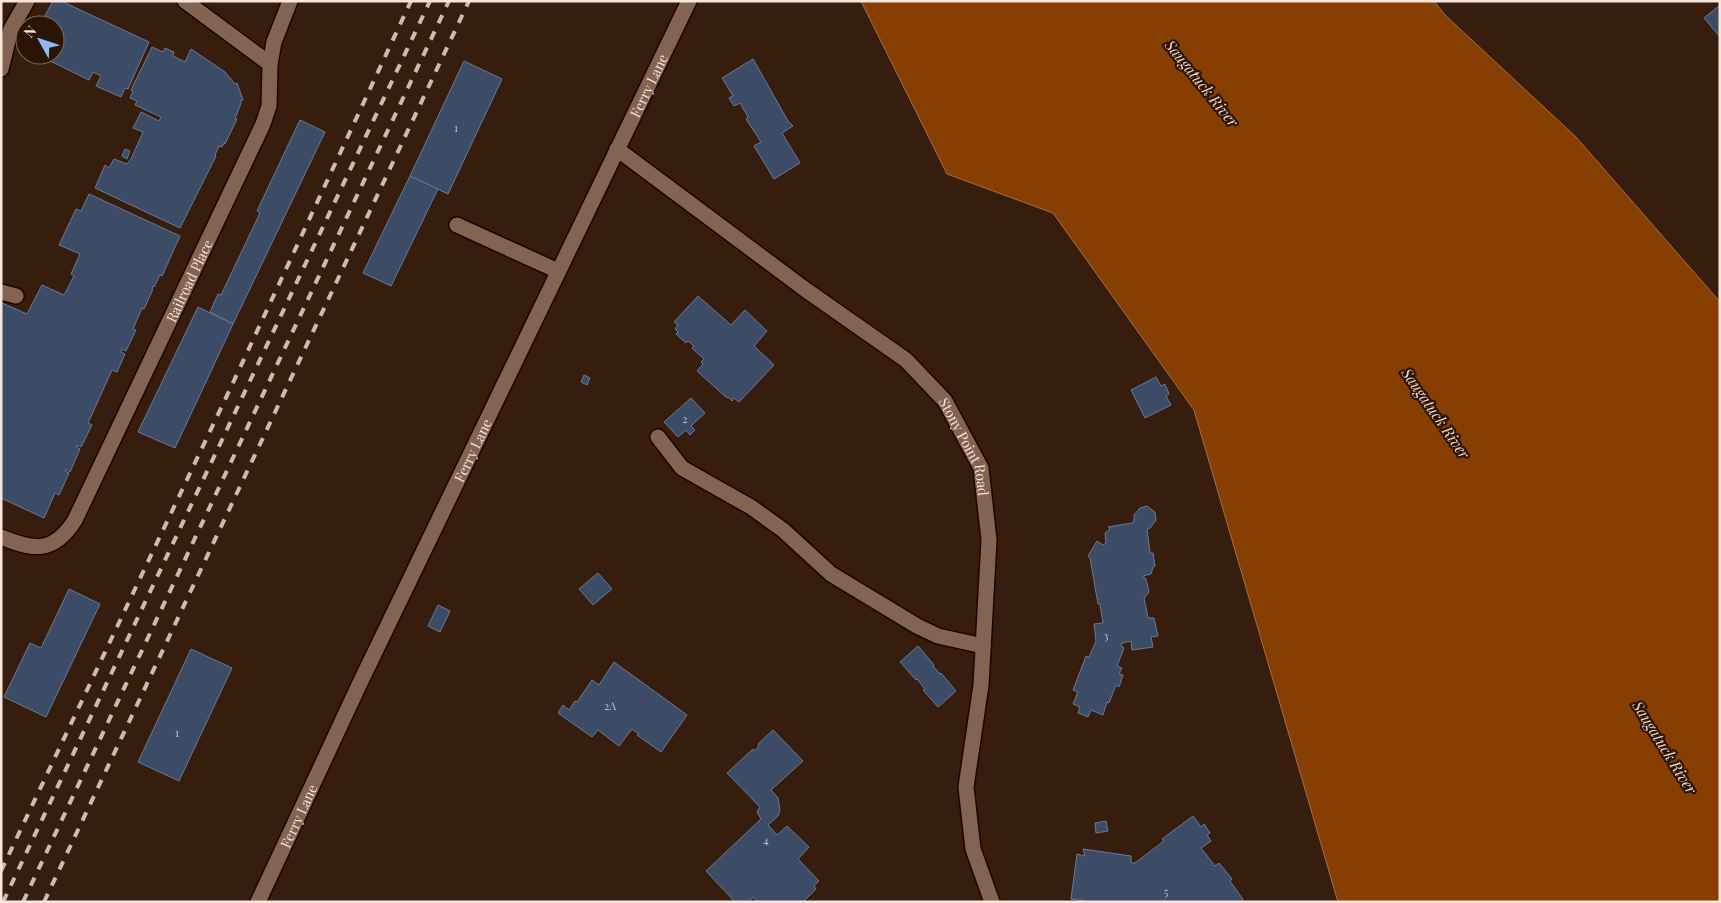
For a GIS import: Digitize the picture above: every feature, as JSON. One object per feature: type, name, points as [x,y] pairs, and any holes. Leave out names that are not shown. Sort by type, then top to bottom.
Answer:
[{"type":"street","points":[[1,69],[11,29],[27,1]]},
{"type":"street","points":[[185,1],[270,64]]},
{"type":"street","name":"Railroad Place","points":[[1,537],[26,545],[50,545],[61,539],[75,520],[263,124],[269,106],[270,64],[274,42],[290,1]]},
{"type":"street","name":"Ferry Lane","points":[[258,902],[358,685],[689,1]]},
{"type":"street","name":"Stony Point Road","points":[[617,149],[806,290],[906,360],[945,401],[982,468],[989,540],[981,685],[966,788],[973,849],[992,902]]},
{"type":"street","points":[[457,225],[558,271]]},
{"type":"street","points":[[1,292],[16,296]]},
{"type":"street","points":[[658,437],[682,468],[751,507],[782,530],[831,574],[917,626],[938,636],[983,646]]},
{"type":"water","name":"Saugatuck River","points":[[861,1],[1434,1],[1445,15],[1576,137],[1720,302],[1720,902],[1338,902],[1194,410],[1053,213],[947,174]]},
{"type":"building","points":[[53,1],[61,1],[149,42],[128,89],[125,88],[121,97],[96,86],[101,76],[93,72],[89,80],[58,65],[65,65],[65,15],[45,15]]},
{"type":"building","points":[[1720,5],[1720,37],[1704,18]]},
{"type":"building","points":[[152,47],[163,52],[165,48],[174,52],[173,56],[185,62],[191,49],[225,72],[235,84],[237,83],[243,100],[240,101],[235,119],[237,119],[225,144],[222,147],[219,146],[216,156],[180,228],[95,188],[105,165],[109,168],[114,159],[127,164],[131,159],[143,132],[133,128],[141,112],[159,121],[161,117],[135,105],[137,101],[130,98],[133,91],[131,90]]},
{"type":"building","points":[[753,59],[788,121],[793,126],[782,133],[800,163],[774,179],[754,146],[761,142],[746,119],[748,117],[740,103],[734,106],[729,98],[733,96],[722,78]]},
{"type":"building","points":[[464,61],[502,79],[448,194],[410,176]]},
{"type":"building","points":[[300,120],[325,132],[233,324],[210,312],[218,294],[221,295],[260,213],[257,211]]},
{"type":"building","points":[[125,149],[130,151],[127,159],[122,156]]},
{"type":"building","points":[[410,176],[438,189],[391,286],[363,273]]},
{"type":"building","points":[[89,194],[180,236],[162,276],[160,275],[153,286],[144,309],[142,308],[133,329],[136,330],[126,351],[122,349],[121,352],[125,354],[117,372],[112,370],[88,423],[92,425],[81,447],[77,445],[76,447],[80,449],[70,472],[66,469],[65,471],[69,473],[59,495],[55,493],[44,518],[1,498],[1,304],[27,314],[42,285],[64,295],[74,276],[71,274],[80,254],[59,245],[76,209],[81,211]]},
{"type":"building","points":[[698,296],[731,325],[745,310],[767,331],[754,346],[774,365],[739,402],[734,398],[732,401],[727,398],[697,371],[703,364],[701,362],[704,359],[692,348],[694,346],[688,341],[686,343],[676,334],[678,332],[675,329],[678,325],[674,322]]},
{"type":"building","points":[[198,307],[233,324],[175,448],[138,432]]},
{"type":"building","points":[[584,375],[590,378],[587,385],[581,382]]},
{"type":"building","points":[[1156,377],[1161,386],[1165,384],[1169,394],[1166,396],[1171,405],[1145,418],[1131,390]]},
{"type":"building","points":[[691,398],[705,413],[691,426],[695,430],[690,435],[686,430],[678,437],[664,422]]},
{"type":"building","points":[[1147,506],[1155,512],[1156,520],[1147,529],[1150,553],[1153,553],[1155,566],[1151,574],[1143,576],[1146,579],[1149,592],[1144,598],[1148,618],[1154,618],[1158,636],[1151,637],[1153,647],[1132,650],[1131,641],[1122,643],[1121,646],[1124,648],[1117,666],[1122,668],[1119,674],[1123,675],[1119,687],[1116,685],[1103,715],[1091,710],[1088,717],[1078,713],[1080,707],[1073,704],[1078,692],[1073,690],[1086,656],[1089,657],[1096,641],[1094,624],[1103,623],[1090,558],[1088,556],[1097,541],[1103,545],[1106,543],[1105,533],[1110,529],[1108,527],[1132,523],[1134,515],[1140,508]]},
{"type":"building","points":[[598,573],[612,589],[593,605],[579,589]]},
{"type":"building","points":[[69,589],[100,604],[46,717],[4,697],[30,643],[41,648]]},
{"type":"building","points":[[438,605],[450,611],[440,632],[428,626]]},
{"type":"building","points":[[918,646],[956,691],[938,707],[923,690],[925,689],[917,679],[900,662]]},
{"type":"building","points":[[191,649],[232,668],[179,781],[138,762]]},
{"type":"building","points":[[614,662],[687,715],[661,752],[637,735],[639,734],[632,729],[619,746],[598,730],[592,737],[558,713],[563,705],[569,710],[592,680],[599,685]]},
{"type":"building","points":[[773,730],[803,761],[771,790],[778,798],[780,810],[778,816],[768,825],[777,835],[787,826],[809,847],[798,859],[819,881],[814,886],[816,889],[803,902],[757,902],[753,897],[749,902],[735,902],[706,871],[761,819],[757,812],[760,807],[727,773],[753,749],[754,751],[759,746],[758,744]]},
{"type":"building","points":[[1193,816],[1201,827],[1204,824],[1210,833],[1207,835],[1211,841],[1201,848],[1215,866],[1219,863],[1232,879],[1230,881],[1243,902],[1090,902],[1071,899],[1077,854],[1085,856],[1083,849],[1131,856],[1131,863],[1135,863],[1164,841],[1162,839]]},
{"type":"building","points":[[1106,821],[1108,831],[1096,833],[1095,823]]},
{"type":"railway","points":[[1,871],[231,387],[411,1]]},
{"type":"railway","points":[[3,902],[430,1]]},
{"type":"railway","points":[[23,902],[449,1]]},
{"type":"railway","points":[[44,902],[469,1]]}]
